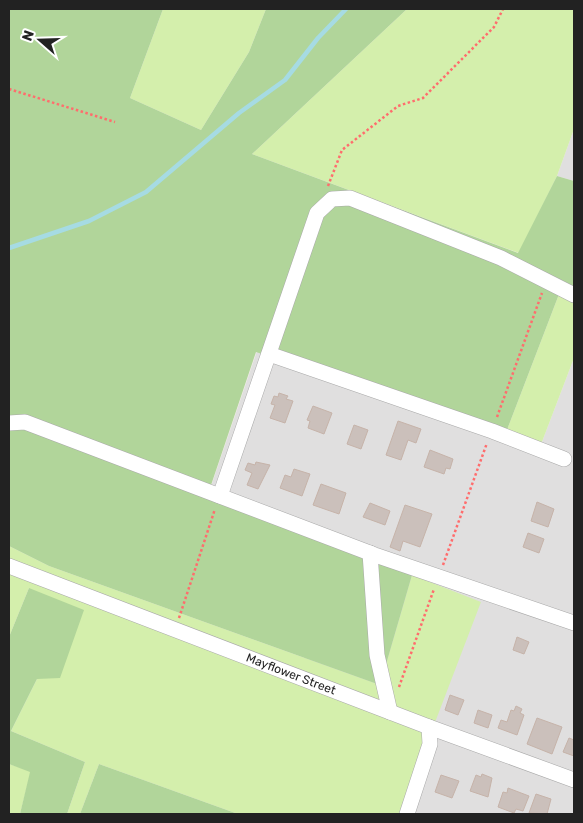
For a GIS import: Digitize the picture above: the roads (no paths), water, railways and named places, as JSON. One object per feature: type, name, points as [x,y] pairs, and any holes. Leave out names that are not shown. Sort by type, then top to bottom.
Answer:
[{"type":"street","points":[[220,496],[317,213],[332,199],[350,198],[501,258],[574,296]]},
{"type":"street","points":[[269,354],[492,431],[564,459]]},
{"type":"street","points":[[9,423],[25,422],[370,552],[574,623]]},
{"type":"street","points":[[370,552],[377,655],[390,712]]},
{"type":"street","name":"Mayflower Street","points":[[9,566],[429,727],[574,780]]},
{"type":"street","points":[[407,814],[430,744],[429,727]]},
{"type":"waterway","points":[[9,248],[89,221],[146,192],[239,113],[285,80],[318,38],[346,9]]}]
